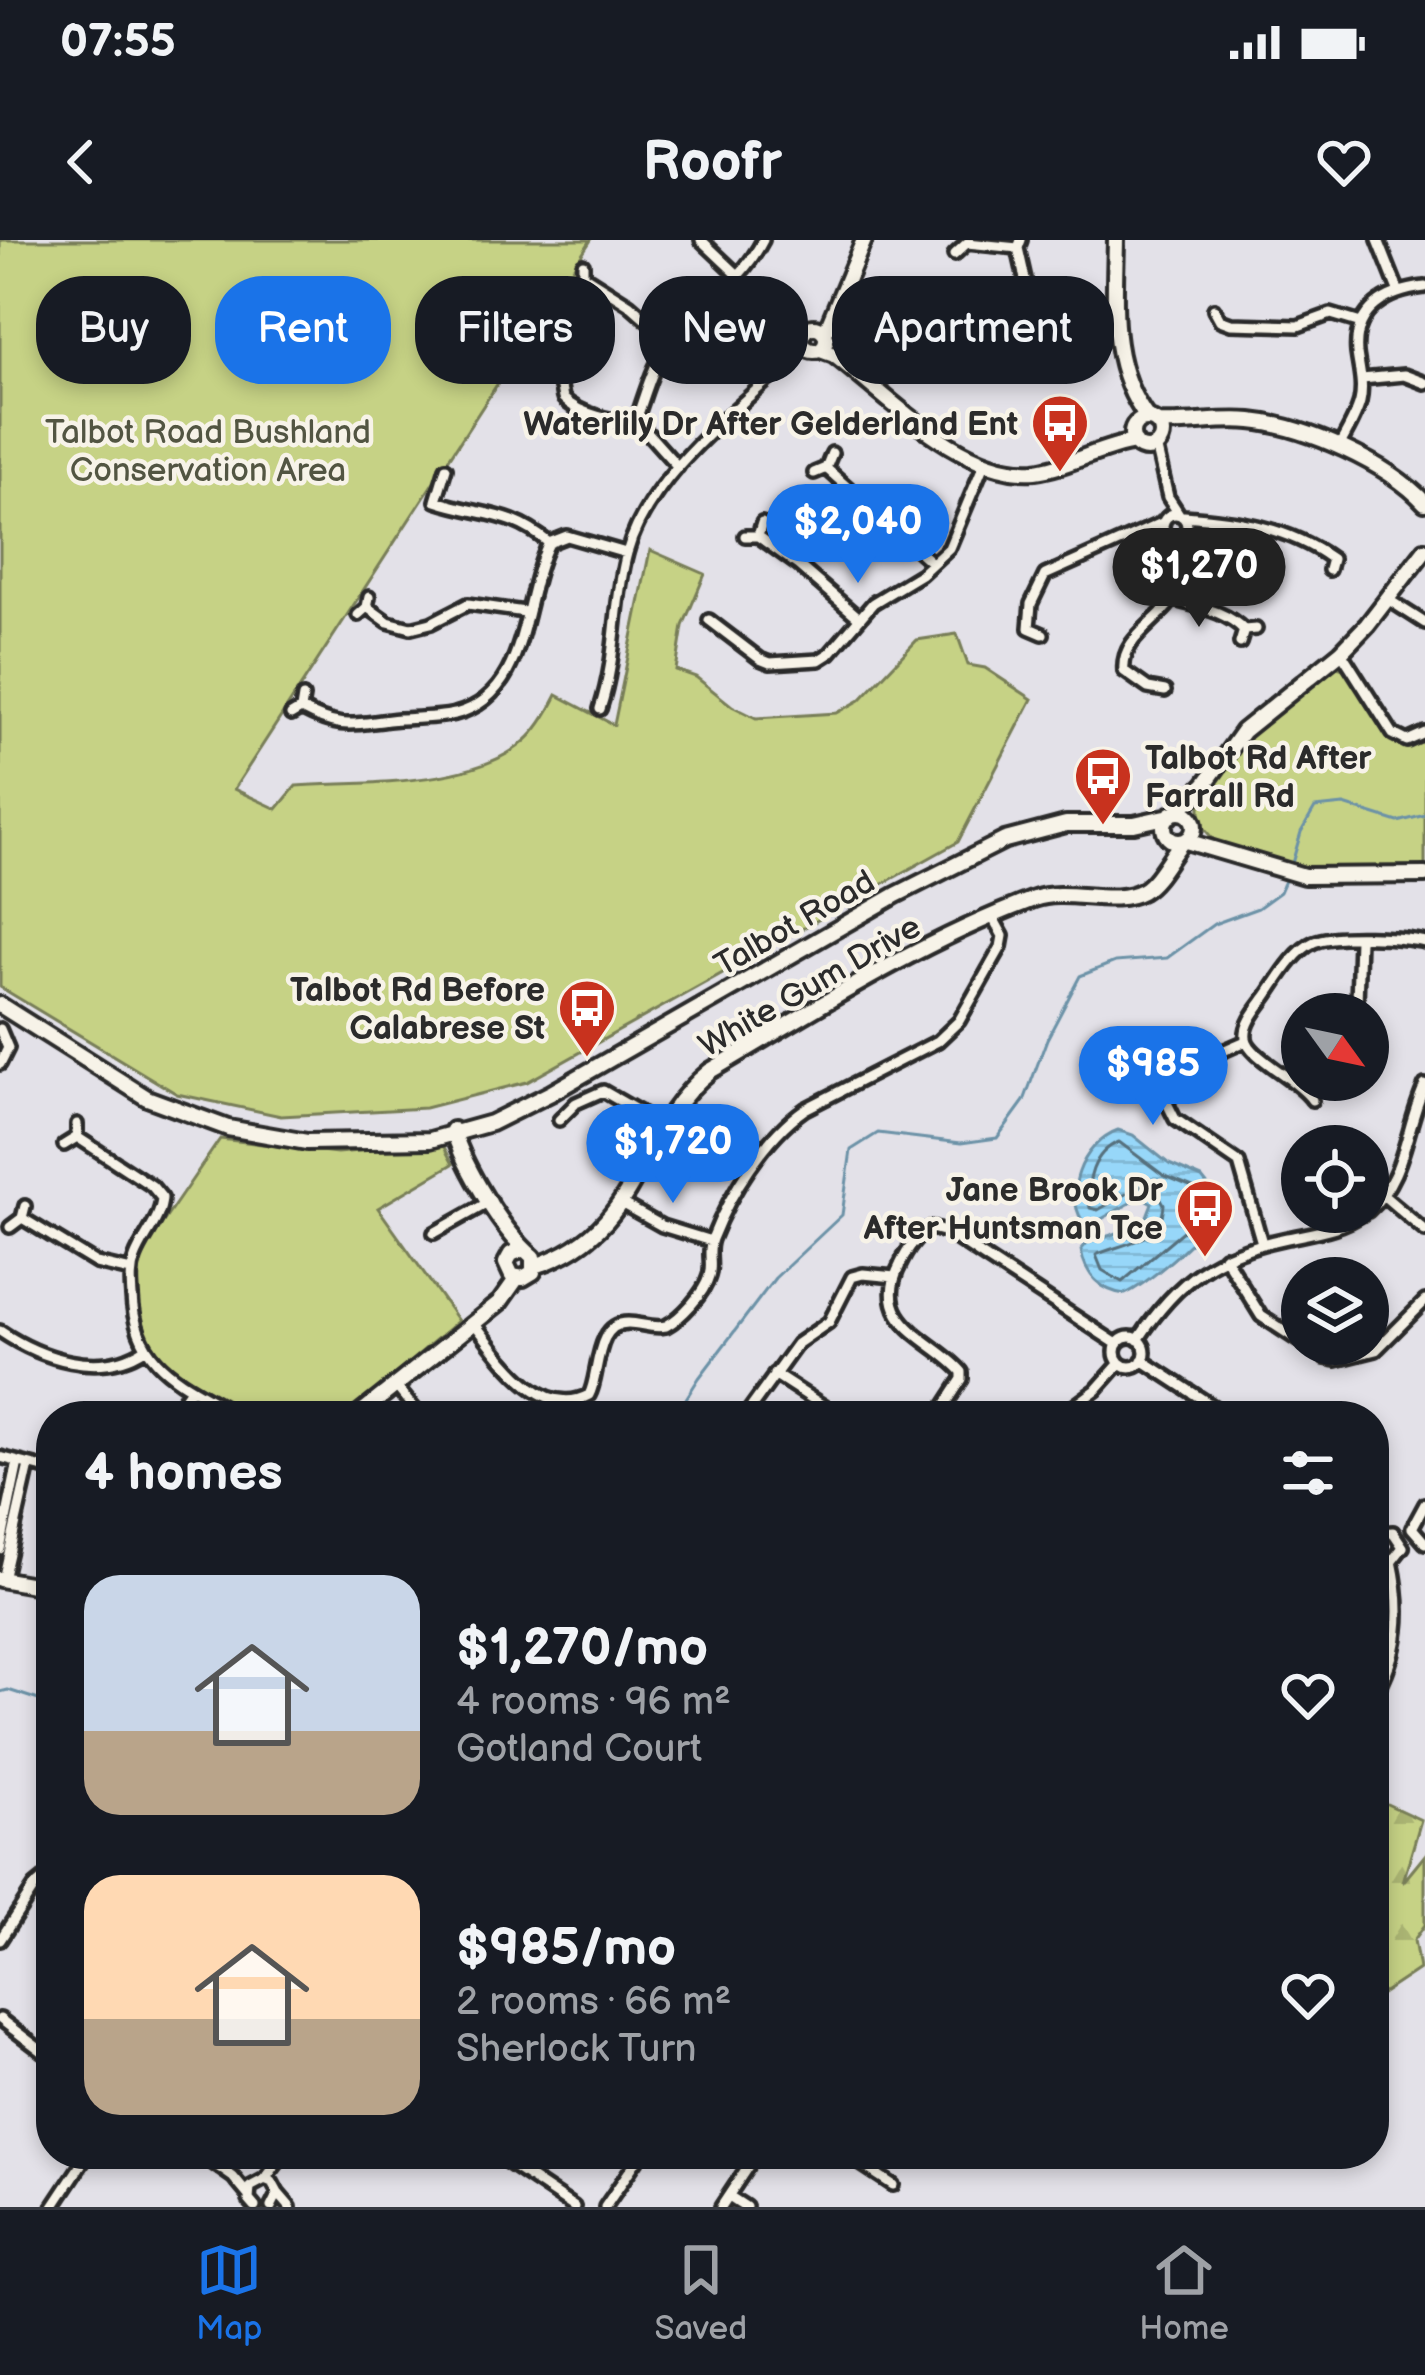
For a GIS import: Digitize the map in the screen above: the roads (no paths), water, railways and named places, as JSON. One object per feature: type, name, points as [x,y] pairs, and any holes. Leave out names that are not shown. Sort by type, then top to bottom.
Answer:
[{"type":"street","points":[[701,240],[739,276],[763,240]]},
{"type":"street","points":[[600,709],[614,660],[626,554],[650,505],[678,467],[816,344],[864,240]]},
{"type":"street","points":[[1116,240],[1116,346],[1168,497],[1180,570],[1174,600],[1166,613],[1130,641],[1123,654],[1124,671],[1148,688],[1165,691]]},
{"type":"street","points":[[1378,240],[1398,290]]},
{"type":"street","points":[[954,255],[966,242],[1020,244],[1025,276]]},
{"type":"street","points":[[1339,446],[1360,401],[1360,323],[1371,308],[1398,290],[1425,287]]},
{"type":"street","points":[[615,294],[639,314]]},
{"type":"street","points":[[1214,309],[1216,323],[1288,327],[1331,314],[1360,323]]},
{"type":"street","points":[[816,344],[955,449],[984,464],[1013,471],[1037,470],[1184,424],[1250,421],[1298,430],[1339,446],[1424,501]]},
{"type":"street","points":[[1362,379],[1404,375],[1425,383]]},
{"type":"street","points":[[562,384],[563,398],[573,407],[626,422],[636,420]]},
{"type":"street","points":[[636,420],[649,384]]},
{"type":"street","points":[[636,420],[678,467]]},
{"type":"street","points":[[832,453],[820,470],[932,563]]},
{"type":"street","points":[[709,620],[760,659],[808,662],[830,653],[858,617],[885,593],[905,584],[949,548],[984,464]]},
{"type":"street","points":[[446,468],[431,504],[500,514],[549,543]]},
{"type":"street","points":[[1018,641],[1029,628],[1031,604],[1045,575],[1150,530],[1198,518],[1238,520],[1296,537],[1330,565],[1345,557]]},
{"type":"street","points":[[762,523],[752,536],[858,617]]},
{"type":"street","points":[[298,707],[346,726],[467,710],[494,689],[516,657],[525,612],[549,543],[567,536],[626,554]]},
{"type":"street","points":[[1162,867],[1170,823],[1244,731],[1341,652],[1389,600],[1424,548]]},
{"type":"street","points":[[1174,600],[1231,618],[1244,630],[1256,629]]},
{"type":"street","points":[[1389,600],[1425,623]]},
{"type":"street","points":[[365,606],[388,622],[411,628],[468,604],[525,612]]},
{"type":"street","points":[[1029,628],[1043,634]]},
{"type":"street","points":[[1240,643],[1244,630]]},
{"type":"street","points":[[1341,652],[1393,734],[1407,741],[1425,734]]},
{"type":"street","points":[[1148,688],[1148,701]]},
{"type":"street","name":"White Gum Drive","points":[[513,1275],[529,1276],[526,1256],[552,1260],[574,1251],[604,1228],[664,1126],[688,1091],[710,1071],[880,971],[992,916],[1051,893],[1138,894],[1184,841],[1205,784]]},
{"type":"street","points":[[1170,823],[1186,814],[1226,854]]},
{"type":"street","points":[[1170,823],[1184,841],[1288,872],[1319,878],[1421,878]]},
{"type":"street","name":"Talbot Road","points":[[0,1005],[147,1098],[228,1128],[332,1144],[421,1137],[489,1115],[497,1118],[551,1093],[896,895],[1005,840],[1066,824],[1170,823]]},
{"type":"street","points":[[474,1323],[527,1384],[558,1399],[583,1400],[593,1390],[598,1354],[614,1328],[625,1323],[660,1328],[679,1317],[709,1277],[711,1241],[733,1196],[785,1123],[805,1108],[938,1041],[955,1027],[1001,946],[1003,936],[992,916]]},
{"type":"street","points":[[1281,1070],[1255,1054],[1246,1041],[1247,1026],[1307,946],[1326,938],[1425,942]]},
{"type":"street","points":[[1357,993],[1359,939]]},
{"type":"street","points":[[0,1029],[8,1048],[0,1064]]},
{"type":"street","points":[[1246,1041],[1192,1064],[1167,1103],[1175,1119],[1239,1163],[1262,1243]]},
{"type":"street","points":[[1389,1187],[1400,1168],[1425,1085]]},
{"type":"street","points":[[559,1120],[576,1103],[603,1091],[664,1126]]},
{"type":"street","points":[[76,1137],[77,1124]]},
{"type":"street","points":[[375,1401],[505,1298],[513,1275],[506,1263],[526,1256],[470,1165],[457,1129]]},
{"type":"street","points":[[64,1145],[76,1137]]},
{"type":"street","points":[[76,1137],[152,1186],[162,1198],[131,1271],[132,1306],[145,1349],[190,1390],[211,1401]]},
{"type":"street","points":[[1389,1200],[1425,1231]]},
{"type":"street","points":[[434,1233],[490,1201]]},
{"type":"street","points":[[621,1203],[662,1226],[711,1241]]},
{"type":"street","points":[[10,1227],[24,1212],[96,1263],[131,1271]]},
{"type":"street","points":[[948,1401],[962,1372],[907,1329],[896,1310],[895,1277],[916,1238],[931,1228],[946,1232],[1118,1344]]},
{"type":"street","points":[[1138,1340],[1185,1282],[1225,1256],[1311,1233]]},
{"type":"street","points":[[1225,1256],[1261,1316],[1325,1358],[1336,1360],[1376,1349],[1425,1301]]},
{"type":"street","points":[[755,1401],[802,1340],[829,1322],[852,1277],[895,1277]]},
{"type":"street","points":[[0,1331],[32,1350],[80,1363],[124,1359],[145,1349]]},
{"type":"street","points":[[1130,1337],[1138,1340],[1142,1360],[1134,1366],[1120,1364],[1115,1352],[1118,1344],[1130,1337]]},
{"type":"street","points":[[1142,1360],[1205,1401]]},
{"type":"street","points":[[1081,1401],[1120,1364]]},
{"type":"street","points":[[774,1374],[816,1401]]},
{"type":"street","points":[[395,1385],[408,1401]]},
{"type":"street","points":[[182,1401],[190,1390]]},
{"type":"street","points":[[0,1457],[36,1467]]},
{"type":"street","points":[[0,1549],[24,1464]]},
{"type":"street","points":[[24,1464],[2,1580],[36,1586]]},
{"type":"street","points":[[1425,1504],[1412,1523],[1414,1533],[1425,1543]]},
{"type":"street","points":[[1389,1532],[1402,1541],[1401,1554],[1392,1561],[1399,1624],[1389,1665]]},
{"type":"street","points":[[1391,1661],[1408,1666]]},
{"type":"street","points":[[0,1940],[36,1884]]},
{"type":"street","points":[[0,2020],[36,2047]]},
{"type":"street","points":[[53,2207],[78,2169]]},
{"type":"street","points":[[225,2170],[250,2202],[271,2169]]},
{"type":"street","points":[[271,2207],[282,2169]]},
{"type":"street","points":[[517,2169],[574,2207]]},
{"type":"street","points":[[605,2207],[631,2169]]},
{"type":"street","points":[[722,2207],[746,2169]]},
{"type":"street","points":[[868,2169],[892,2185]]},
{"type":"street","points":[[225,2170],[260,2180],[278,2191],[290,2207]]},
{"type":"street","points":[[729,2196],[746,2207]]},
{"type":"water","points":[[1118,1130],[1133,1135],[1169,1164],[1202,1178],[1217,1197],[1214,1214],[1198,1235],[1125,1294],[1095,1280],[1081,1250],[1087,1243],[1144,1224],[1152,1203],[1141,1197],[1087,1227],[1075,1201],[1085,1158]]},
{"type":"waterway","points":[[1291,867],[1301,832],[1315,808],[1344,805],[1398,822],[1425,815]]},
{"type":"waterway","points":[[684,1401],[775,1278],[842,1215],[851,1150],[878,1133],[961,1143],[997,1138],[1024,1101],[1047,1039],[1080,976],[1115,962],[1167,958],[1214,924],[1258,908],[1280,892],[1287,876]]},
{"type":"waterway","points":[[0,1692],[36,1699]]},
{"type":"place","name":"Waterlily Dr After Gelderland Ent","points":[[1060,474]]},
{"type":"place","name":"Talbot Rd After Farrall Rd","points":[[1103,827]]},
{"type":"place","name":"Talbot Rd Before Calabrese St","points":[[587,1059]]},
{"type":"place","name":"Jane Brook Dr After Huntsman Tce","points":[[1205,1259]]},
{"type":"park label","name":"Talbot Road Bushland Conservation Area","points":[[208,450]]}]
